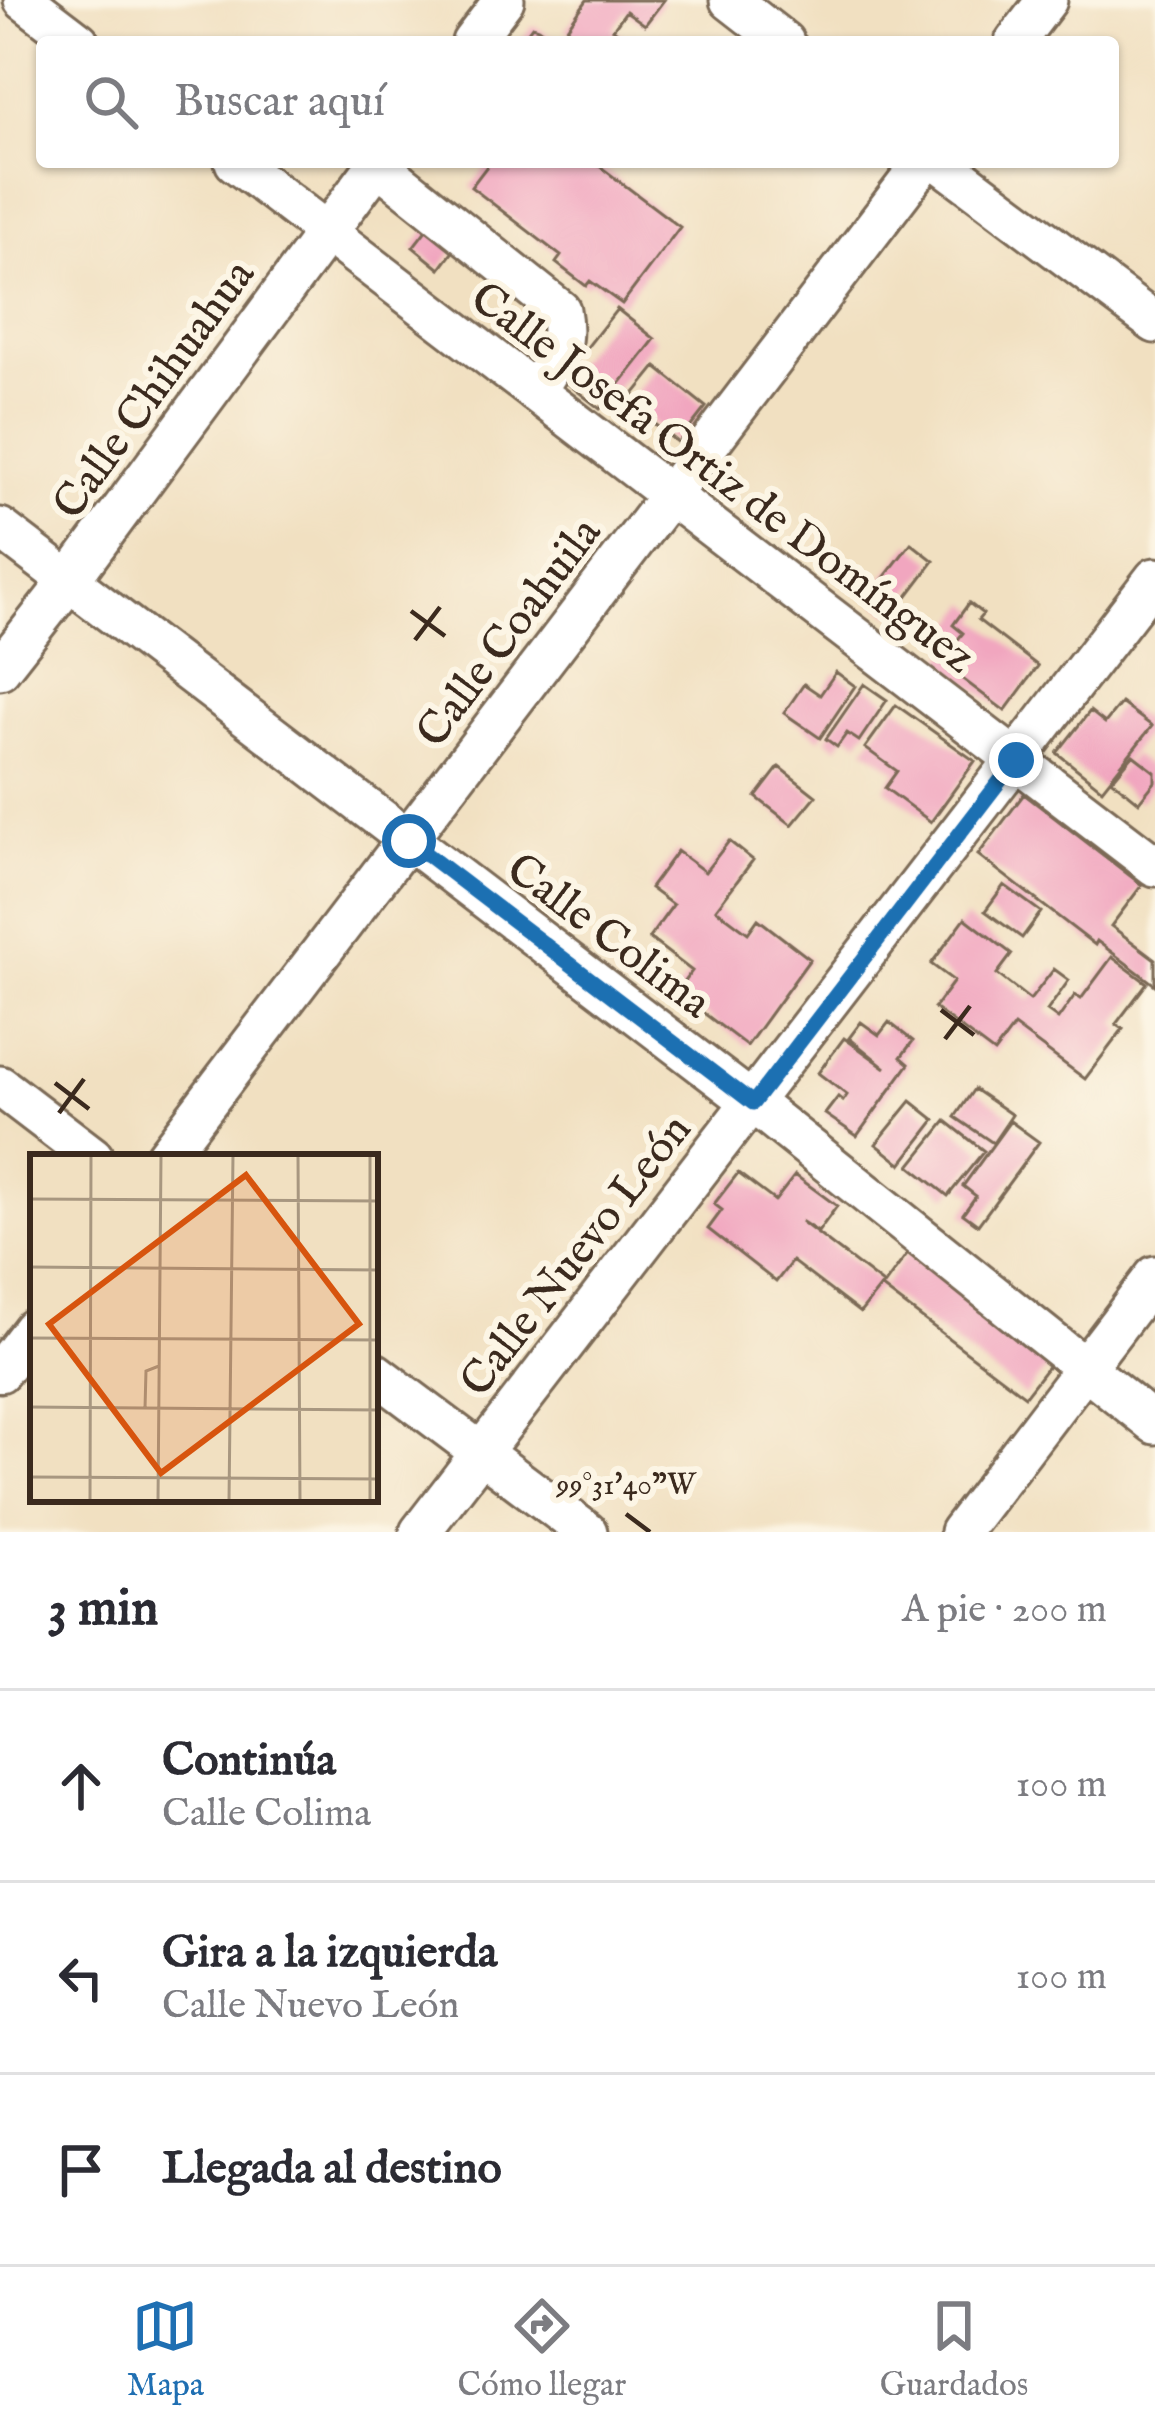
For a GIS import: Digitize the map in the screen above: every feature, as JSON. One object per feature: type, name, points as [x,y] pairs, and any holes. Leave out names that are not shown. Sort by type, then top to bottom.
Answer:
[{"type":"street","points":[[24,0],[71,36]]},
{"type":"street","points":[[477,36],[504,0]]},
{"type":"street","points":[[730,0],[776,36]]},
{"type":"street","points":[[1020,36],[1047,0]]},
{"type":"street","name":"Calle Josefa Ortiz de Domínguez","points":[[243,168],[1155,866]]},
{"type":"street","name":"Calle Chihuahua","points":[[0,669],[374,168]]},
{"type":"street","points":[[384,168],[560,310],[565,334],[562,348],[535,392]]},
{"type":"street","name":"Calle Coahuila","points":[[166,1154],[919,168]]},
{"type":"street","points":[[948,168],[1155,323]]},
{"type":"street","name":"Calle Colima","points":[[0,528],[753,1103],[1155,1424]]},
{"type":"street","name":"Calle Nuevo León","points":[[420,1532],[1155,578]]},
{"type":"street","points":[[0,1086],[89,1154]]},
{"type":"street","points":[[960,1532],[1155,1276]]},
{"type":"street","points":[[0,1372],[30,1333]]},
{"type":"street","points":[[378,1375],[587,1532]]},
{"type":"building","points":[[587,0],[664,0],[645,25],[626,11],[613,29],[623,36],[576,36],[566,29]]},
{"type":"building","points":[[532,26],[549,36],[524,36]]},
{"type":"building","points":[[485,168],[602,168],[680,227],[622,304],[590,281],[586,286],[556,263],[561,256],[471,187]]},
{"type":"building","points":[[430,225],[457,246],[440,269],[413,247]]},
{"type":"building","points":[[617,309],[655,339],[600,409],[562,379]]},
{"type":"building","points":[[656,367],[706,407],[678,443],[642,414],[632,426],[618,414]]},
{"type":"building","points":[[911,543],[934,561],[893,615],[869,597]]},
{"type":"building","points":[[969,603],[983,614],[978,620],[1038,666],[1005,711],[940,662],[963,633],[953,625]]},
{"type":"building","points":[[836,672],[855,686],[820,738],[784,713],[804,684],[820,695]]},
{"type":"building","points":[[864,684],[887,700],[859,741],[847,733],[837,747],[826,739]]},
{"type":"building","points":[[1121,703],[1152,726],[1102,789],[1057,753],[1090,711],[1105,723]]},
{"type":"building","points":[[896,705],[975,761],[931,822],[885,788],[897,771],[865,748]]},
{"type":"building","points":[[1133,755],[1155,772],[1155,782],[1139,802],[1112,780]]},
{"type":"building","points":[[779,767],[816,796],[792,825],[756,797]]},
{"type":"building","points":[[1024,794],[1142,885],[1111,926],[1155,959],[1155,985],[978,855]]},
{"type":"building","points":[[729,841],[753,860],[716,909],[748,933],[758,919],[810,959],[747,1046],[676,992],[692,971],[649,938],[673,905],[650,888],[677,851],[705,872]]},
{"type":"building","points":[[1004,885],[1041,912],[1022,938],[985,911]]},
{"type":"building","points":[[965,918],[1012,954],[997,974],[1030,1000],[1054,969],[1069,980],[1047,1011],[1058,1019],[1075,995],[1081,999],[1112,957],[1147,983],[1116,1024],[1123,1029],[1085,1079],[1014,1026],[994,1053],[934,1008],[954,981],[931,964]]},
{"type":"building","points":[[861,1022],[879,1035],[889,1022],[913,1041],[901,1057],[909,1064],[857,1136],[825,1114],[838,1097],[843,1101],[847,1095],[818,1073],[844,1038],[886,1068],[849,1038]]},
{"type":"building","points":[[974,1089],[1012,1115],[993,1143],[955,1117]]},
{"type":"building","points":[[911,1101],[935,1120],[901,1164],[876,1144]]},
{"type":"building","points":[[946,1121],[984,1151],[948,1196],[910,1166]]},
{"type":"building","points":[[1010,1121],[1039,1142],[978,1225],[963,1214],[976,1196],[963,1186]]},
{"type":"building","points":[[738,1173],[775,1201],[795,1175],[837,1206],[818,1232],[801,1221],[883,1284],[860,1313],[792,1261],[776,1282],[708,1229],[722,1210],[714,1204]]},
{"type":"building","points":[[909,1251],[1053,1360],[1025,1396],[882,1288]]},
{"type":"route","points":[[409,841],[753,1103],[1016,760]]}]
